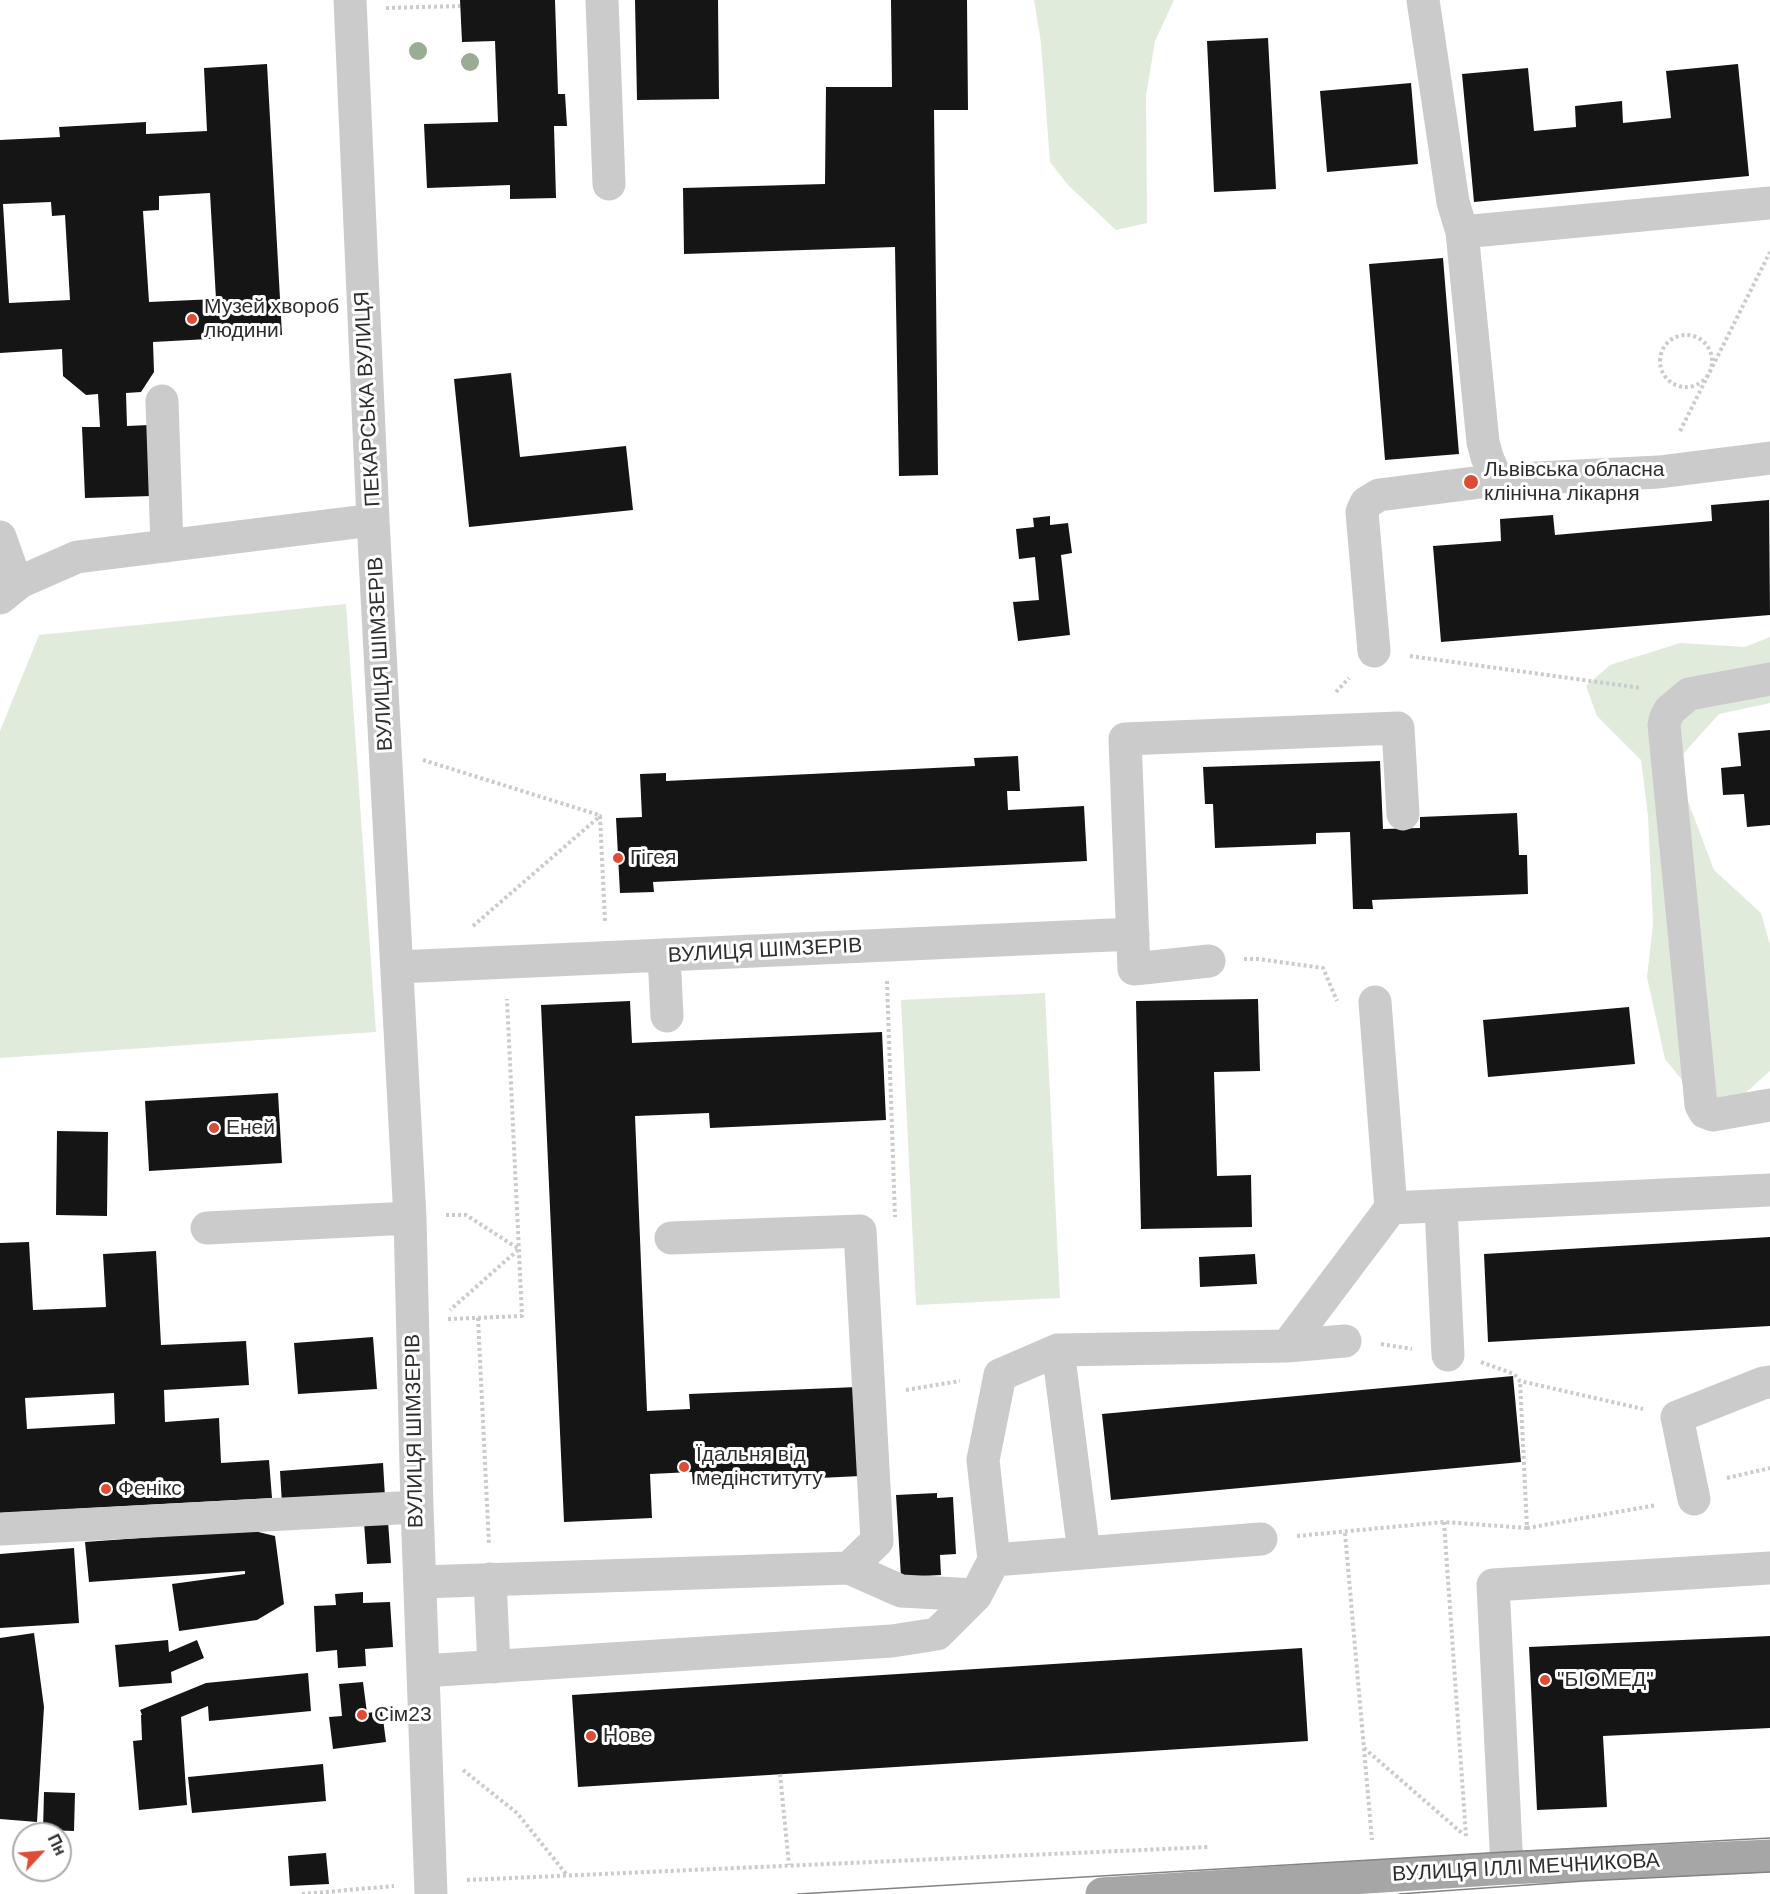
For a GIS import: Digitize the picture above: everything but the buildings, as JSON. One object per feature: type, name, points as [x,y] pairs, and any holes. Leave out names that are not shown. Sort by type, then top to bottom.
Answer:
[{"type":"main road","name":"ВУЛИЦЯ ІЛЛІ МЕЧНИКОВА","points":[[1102,1894],[1507,1868],[1770,1856]]},
{"type":"street","points":[[602,0],[609,184]]},
{"type":"street","points":[[1423,0],[1453,202],[1461,232],[1483,442],[1486,458],[1497,480]]},
{"type":"street","name":"ПЕКАРСЬКА ВУЛИЦЯ","points":[[10,590],[77,557],[373,520],[365,4]]},
{"type":"street","points":[[1461,232],[1770,203]]},
{"type":"street","points":[[162,401],[167,546]]},
{"type":"street","points":[[1374,651],[1362,512],[1366,503],[1379,495],[1497,480],[1659,472],[1770,458]]},
{"type":"street","name":"ВУЛИЦЯ ШІМЗЕРІВ","points":[[373,520],[398,967],[423,1217],[417,1507],[431,1888]]},
{"type":"street","points":[[0,537],[11,567],[10,590]]},
{"type":"street","points":[[1770,679],[1689,694],[1670,710],[1664,725],[1701,1105],[1705,1112],[1713,1115],[1770,1105]]},
{"type":"street","points":[[1209,961],[1134,969],[1125,739],[1398,728],[1403,813]]},
{"type":"street","name":"ВУЛИЦЯ ШІМЗЕРІВ","points":[[398,967],[1132,934]]},
{"type":"street","points":[[664,955],[667,1016]]},
{"type":"street","points":[[1287,1347],[1391,1208],[1375,1002]]},
{"type":"street","points":[[1391,1208],[1770,1190]]},
{"type":"street","points":[[1441,1207],[1448,1355]]},
{"type":"street","points":[[207,1228],[423,1217]]},
{"type":"street","points":[[671,1238],[860,1231],[877,1541],[849,1568]]},
{"type":"street","points":[[423,1671],[892,1641],[937,1634],[976,1595],[994,1560],[983,1460],[1000,1375],[1058,1350],[1287,1347],[1360,1342]]},
{"type":"street","points":[[1058,1350],[1084,1553]]},
{"type":"street","points":[[1694,1499],[1677,1417],[1770,1382]]},
{"type":"street","points":[[0,1529],[417,1507]]},
{"type":"street","points":[[994,1560],[1261,1539]]},
{"type":"street","points":[[420,1582],[849,1568],[902,1591],[976,1595]]},
{"type":"street","points":[[1507,1868],[1493,1585],[1770,1568]]},
{"type":"street","points":[[490,1579],[494,1667]]},
{"type":"path","points":[[365,4],[460,6]]},
{"type":"path","points":[[1659,472],[1770,252]]},
{"type":"path","points":[[1681,335],[1700,338],[1711,352],[1711,370],[1706,378],[1690,387],[1673,384],[1661,370],[1659,361],[1661,352],[1673,338],[1681,335]]},
{"type":"path","points":[[1374,651],[1689,694]]},
{"type":"path","points":[[417,758],[600,816]]},
{"type":"path","points":[[470,928],[600,816]]},
{"type":"path","points":[[600,816],[607,958]]},
{"type":"path","points":[[886,946],[895,1227]]},
{"type":"path","points":[[1258,959],[1323,968],[1338,1004],[1375,1002]]},
{"type":"path","points":[[506,963],[519,1249],[522,1316],[440,1319],[519,1249]]},
{"type":"path","points":[[423,1217],[466,1215],[519,1249]]},
{"type":"path","points":[[478,1318],[490,1579]]},
{"type":"path","points":[[1360,1342],[1448,1355]]},
{"type":"path","points":[[901,1391],[1000,1375]]},
{"type":"path","points":[[1527,1528],[1520,1381],[1677,1417]]},
{"type":"path","points":[[1261,1539],[1444,1522],[1527,1528],[1694,1499]]},
{"type":"path","points":[[1444,1522],[1466,1836]]},
{"type":"path","points":[[1345,1533],[1372,1840],[1360,1841]]},
{"type":"path","points":[[1364,1748],[1466,1836]]},
{"type":"path","points":[[455,1763],[517,1813],[567,1876]]},
{"type":"path","points":[[780,1774],[789,1865]]},
{"type":"path","points":[[1454,1837],[1504,1835]]},
{"type":"path","points":[[302,1894],[431,1888],[567,1876],[1217,1847]]},
{"type":"green space","points":[[1034,0],[1174,0],[1155,41],[1146,96],[1147,223],[1116,230],[1068,185],[1050,162],[1041,43]]},
{"type":"green space","points":[[346,604],[376,1032],[0,1058],[0,731],[39,635]]},
{"type":"green space","points":[[1770,637],[1770,703],[1719,714],[1674,764],[1714,870],[1761,913],[1770,945],[1770,1071],[1734,1103],[1699,1101],[1665,1059],[1647,977],[1653,924],[1648,816],[1641,760],[1597,716],[1586,686],[1610,665],[1680,643],[1745,647]]},
{"type":"green space","points":[[1045,993],[1060,1298],[916,1305],[901,1000]]},
{"type":"tram line","points":[[798,1894],[1770,1838]]},
{"type":"tram line","points":[[1399,1894],[1584,1881],[1770,1872]]},
{"type":"place","name":"Музей хвороб людини","points":[[192,319]]},
{"type":"place","name":"Львівська обласна клінічна лікарня","points":[[1471,482]]},
{"type":"place","name":"Гігея","points":[[618,858]]},
{"type":"place","name":"Еней","points":[[214,1128]]},
{"type":"place","name":"Їдальня від медінституту","points":[[684,1467]]},
{"type":"place","name":"Фенікс","points":[[106,1489]]},
{"type":"place","name":"\"БІОМЕД\"","points":[[1545,1680]]},
{"type":"place","name":"Сім23","points":[[362,1715]]},
{"type":"place","name":"Нове","points":[[591,1736]]}]
